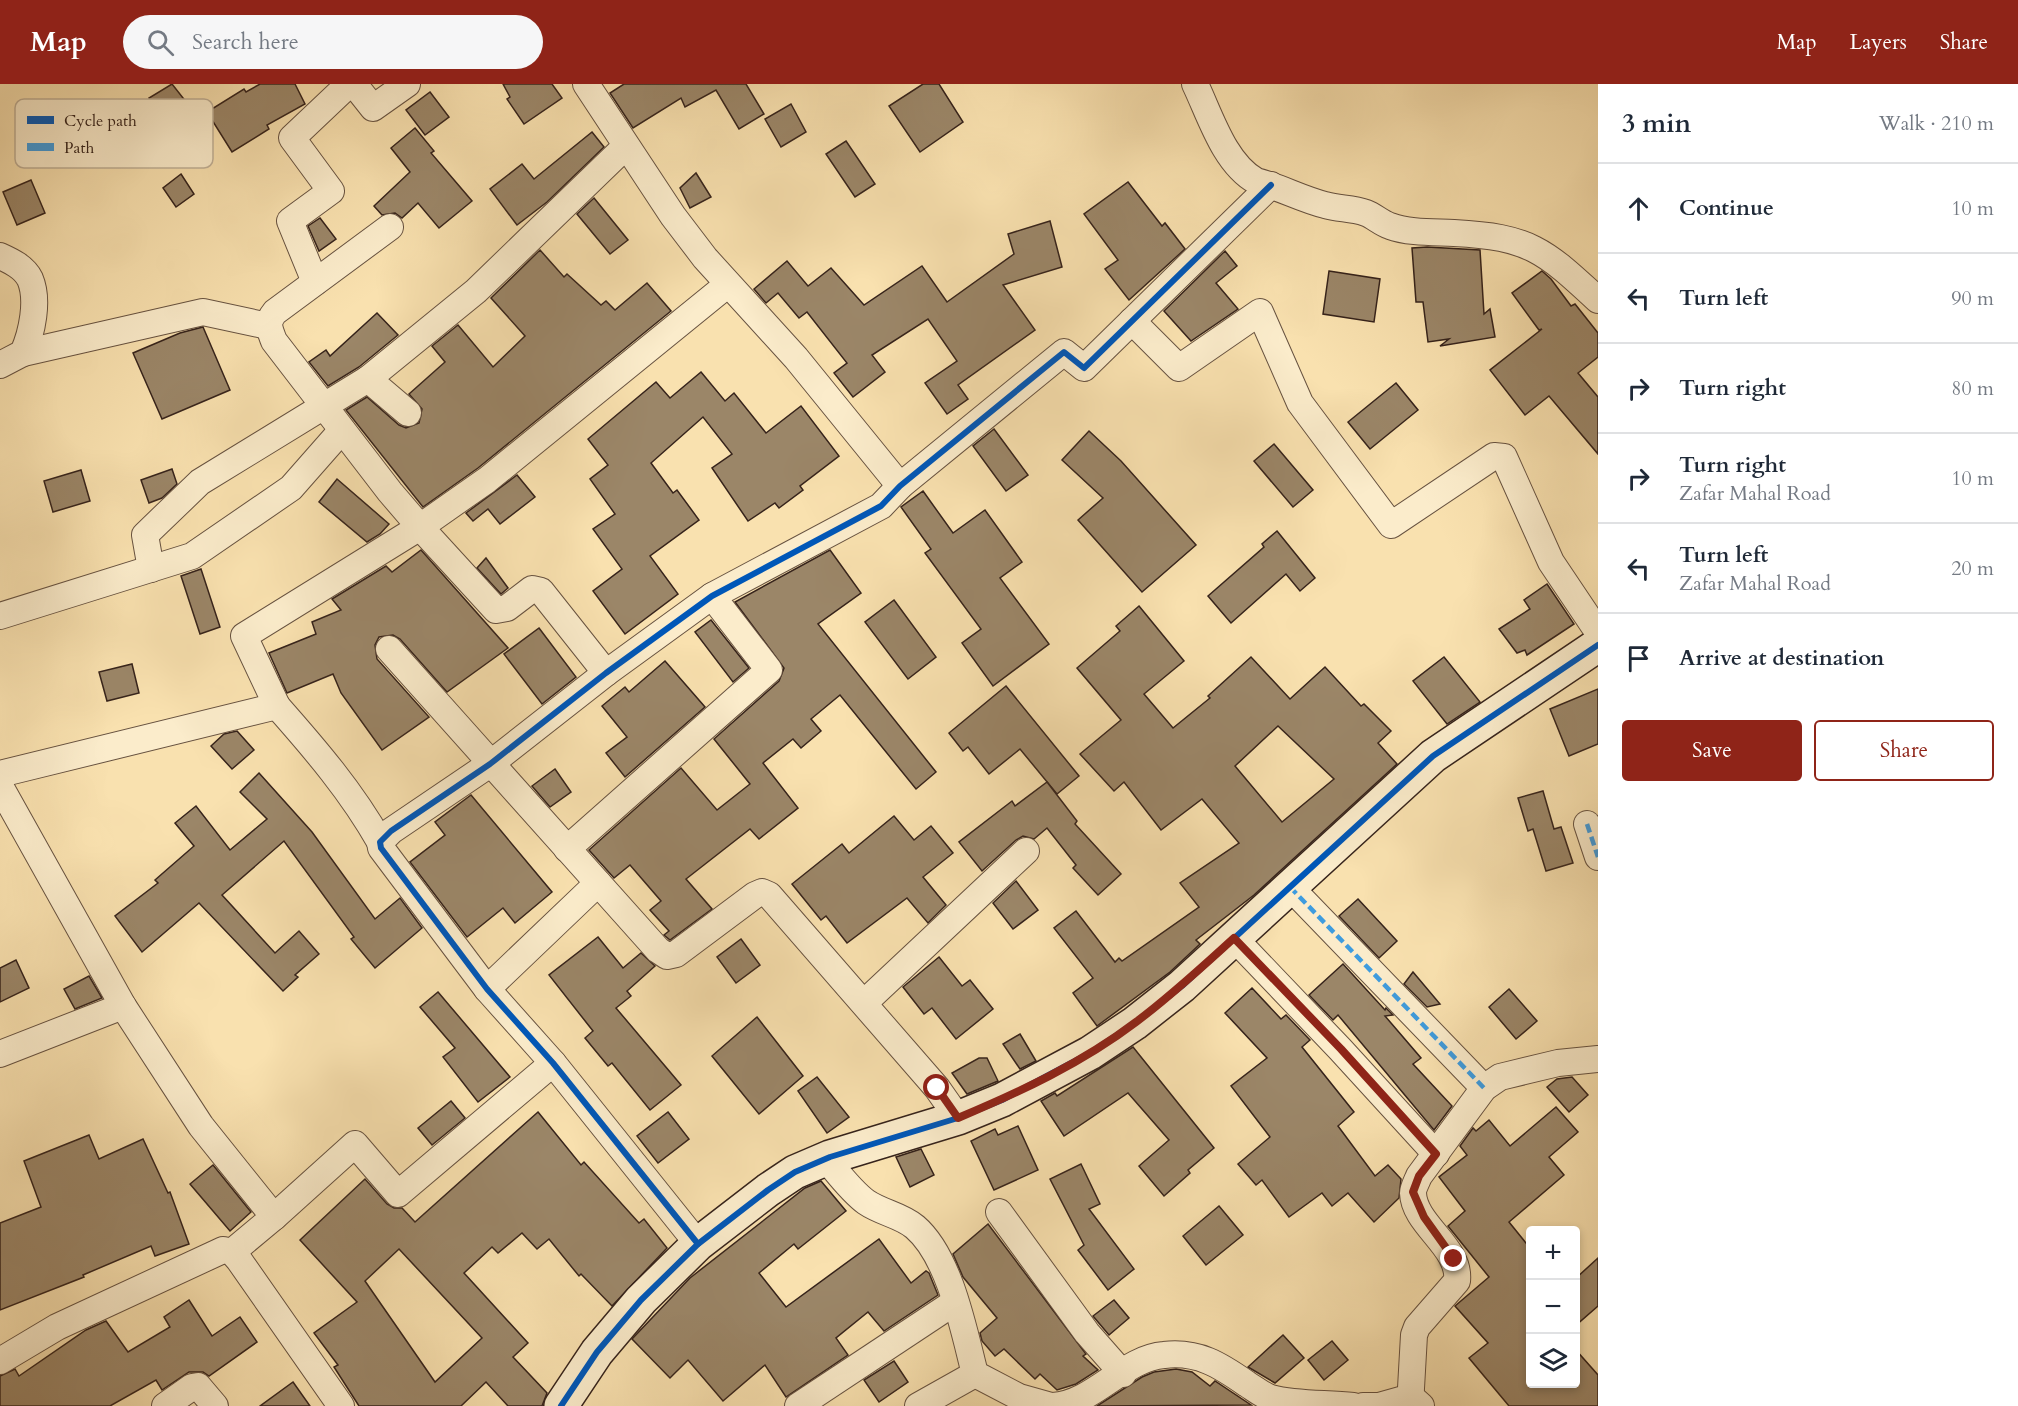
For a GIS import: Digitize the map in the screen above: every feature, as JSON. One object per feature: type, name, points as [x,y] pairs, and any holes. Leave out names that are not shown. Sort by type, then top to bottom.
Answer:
[{"type":"street","points":[[315,282],[290,221],[331,192],[292,138],[349,84]]},
{"type":"street","points":[[354,84],[373,108],[407,84]]},
{"type":"street","points":[[586,84],[673,216],[727,285],[796,358],[900,486]]},
{"type":"street","points":[[1195,84],[1233,161],[1245,175],[1327,206],[1348,208],[1368,214],[1390,226],[1407,230],[1495,236],[1528,244],[1544,252],[1598,300]]},
{"type":"street","points":[[151,569],[145,535],[200,482],[368,379],[476,291],[626,146]]},
{"type":"street","points":[[380,842],[391,831],[490,764],[606,673],[712,596],[881,506],[900,486],[1064,352],[1084,368],[1271,185]]},
{"type":"street","points":[[390,227],[276,312],[269,319],[268,326],[274,341],[420,527],[496,610],[507,608],[532,589],[541,591],[606,673]]},
{"type":"street","points":[[0,256],[16,264],[30,279],[34,318],[23,353]]},
{"type":"street","points":[[698,1244],[553,1063],[488,988],[381,848],[362,810],[338,776],[278,706],[244,636],[420,527],[487,480],[727,285]]},
{"type":"street","points":[[0,365],[23,353],[203,312],[268,326]]},
{"type":"street","points":[[1132,321],[1179,368],[1260,312],[1299,403],[1390,525],[1494,456],[1504,457],[1551,562],[1598,632]]},
{"type":"street","points":[[368,379],[408,412]]},
{"type":"street","points":[[0,616],[192,556],[291,488],[342,430]]},
{"type":"street","points":[[567,849],[769,670],[712,596]]},
{"type":"street","points":[[569,1402],[617,1326],[698,1244],[786,1178],[826,1159],[958,1118],[1002,1100],[1090,1053],[1135,1023],[1182,986],[1433,756],[1598,645]]},
{"type":"street","points":[[389,649],[658,950],[667,956],[684,950],[755,894],[762,892],[769,895],[937,1088],[958,1118]]},
{"type":"street","points":[[0,774],[278,706]]},
{"type":"street","points":[[0,786],[123,1006],[201,1126],[274,1217]]},
{"type":"street","points":[[1587,824],[1598,857]]},
{"type":"street","points":[[864,1003],[1026,851]]},
{"type":"street","points":[[488,988],[598,883]]},
{"type":"street","points":[[1290,887],[1484,1088]]},
{"type":"street","points":[[1234,938],[1341,1049],[1436,1154]]},
{"type":"street","points":[[0,1054],[123,1006]]},
{"type":"street","points":[[1363,1406],[1414,1403],[1414,1335],[1417,1327],[1457,1281],[1458,1271],[1454,1259],[1424,1217],[1413,1192],[1419,1176],[1484,1088],[1500,1077],[1532,1068],[1598,1059]]},
{"type":"street","points":[[232,1252],[355,1144],[398,1194],[553,1063]]},
{"type":"street","points":[[826,1159],[868,1203],[899,1216],[916,1228],[939,1260],[955,1302],[975,1374],[1019,1397],[1052,1406],[1066,1405],[1082,1399],[1160,1355],[1197,1355],[1216,1363],[1261,1393],[1284,1403],[1353,1406]]},
{"type":"street","points":[[999,1212],[1088,1333],[1123,1374]]},
{"type":"street","points":[[0,1361],[57,1327],[213,1253],[224,1250],[232,1252],[337,1405]]},
{"type":"street","points":[[798,1406],[955,1302]]},
{"type":"street","points":[[918,1406],[975,1374]]},
{"type":"street","points":[[165,1406],[192,1387],[198,1386],[215,1406]]},
{"type":"building","points":[[172,84],[184,99],[150,99]]},
{"type":"building","points":[[260,84],[295,84],[305,104],[267,125],[269,129],[232,152],[213,122],[213,108],[244,89],[246,92]]},
{"type":"building","points":[[503,84],[552,84],[562,98],[524,124],[507,99],[510,97]]},
{"type":"building","points":[[624,84],[746,84],[764,114],[739,129],[716,90],[685,107],[681,98],[633,128],[610,93]]},
{"type":"building","points":[[923,84],[939,84],[963,122],[920,152],[889,106]]},
{"type":"building","points":[[430,92],[449,117],[425,135],[406,110]]},
{"type":"building","points":[[791,104],[806,132],[781,147],[765,119]]},
{"type":"building","points":[[415,128],[434,151],[431,153],[472,201],[439,228],[418,203],[402,218],[395,213],[382,215],[374,206],[410,172],[391,148]]},
{"type":"building","points":[[592,132],[604,147],[547,202],[517,225],[490,189],[522,164],[534,179]]},
{"type":"building","points":[[846,141],[875,184],[855,197],[826,154]]},
{"type":"building","points":[[696,173],[711,197],[690,208],[680,188]]},
{"type":"building","points":[[181,174],[194,194],[176,207],[163,188]]},
{"type":"building","points":[[31,180],[45,213],[17,225],[3,192]]},
{"type":"building","points":[[1128,182],[1162,226],[1165,223],[1185,249],[1129,300],[1105,269],[1118,260],[1084,214]]},
{"type":"building","points":[[594,198],[628,240],[610,254],[577,214]]},
{"type":"building","points":[[320,218],[336,239],[319,251],[308,226]]},
{"type":"building","points":[[1050,221],[1062,267],[1003,285],[1035,330],[958,385],[968,399],[947,414],[925,383],[957,361],[928,319],[872,355],[885,372],[853,397],[834,373],[847,363],[807,312],[799,318],[778,293],[766,303],[754,289],[787,261],[808,286],[831,268],[864,305],[922,266],[947,302],[1014,254],[1008,234]]},
{"type":"building","points":[[1412,248],[1480,250],[1484,314],[1490,309],[1495,337],[1440,346],[1449,339],[1428,342],[1423,302],[1416,302]]},
{"type":"building","points":[[540,250],[564,277],[567,274],[601,305],[606,301],[615,310],[647,283],[671,311],[478,468],[423,507],[346,410],[367,397],[399,425],[406,428],[419,423],[422,409],[409,394],[445,362],[432,346],[458,325],[493,367],[525,336],[491,298]]},
{"type":"building","points":[[1225,251],[1237,266],[1216,283],[1238,309],[1191,341],[1164,311]]},
{"type":"building","points":[[1329,271],[1380,279],[1374,322],[1323,314]]},
{"type":"building","points":[[1542,271],[1551,279],[1571,306],[1575,304],[1598,333],[1598,357],[1578,373],[1598,397],[1598,454],[1549,396],[1525,415],[1490,370],[1542,329],[1539,330],[1512,293]]},
{"type":"building","points":[[377,313],[398,335],[359,367],[328,386],[309,362],[326,350],[330,356]]},
{"type":"building","points":[[203,327],[230,390],[162,419],[133,353],[180,333]]},
{"type":"building","points":[[701,372],[725,401],[734,393],[766,433],[801,406],[839,456],[800,486],[803,490],[779,508],[775,503],[748,521],[712,468],[732,454],[703,417],[651,463],[673,493],[677,490],[699,520],[650,556],[678,594],[625,634],[593,591],[622,569],[593,529],[615,514],[590,479],[608,465],[588,439],[656,382],[670,398]]},
{"type":"building","points":[[1396,383],[1418,410],[1370,449],[1348,422]]},
{"type":"building","points":[[994,429],[1028,475],[1006,491],[973,446]]},
{"type":"building","points":[[1089,431],[1121,461],[1196,545],[1142,592],[1078,520],[1103,498],[1062,460]]},
{"type":"building","points":[[1274,444],[1313,490],[1293,507],[1254,461]]},
{"type":"building","points":[[172,469],[177,484],[162,498],[149,503],[141,480]]},
{"type":"building","points":[[81,470],[90,501],[53,512],[44,481]]},
{"type":"building","points":[[517,475],[535,497],[500,524],[488,509],[473,521],[466,513]]},
{"type":"building","points":[[337,479],[389,524],[380,534],[367,542],[319,502]]},
{"type":"building","points":[[923,491],[953,533],[985,510],[1022,562],[1000,578],[1049,644],[993,686],[962,643],[981,629],[925,553],[931,549],[901,507]]},
{"type":"building","points":[[1277,531],[1315,578],[1300,591],[1286,574],[1231,623],[1208,596],[1264,547],[1262,544]]},
{"type":"building","points":[[421,550],[508,648],[447,692],[400,639],[393,635],[379,637],[375,645],[377,659],[429,717],[382,750],[341,693],[333,674],[287,693],[269,653],[316,634],[312,622],[341,610],[332,599],[386,566],[392,572]]},
{"type":"building","points":[[830,550],[861,593],[818,624],[936,772],[916,789],[840,695],[811,719],[821,731],[801,748],[793,739],[763,763],[798,808],[759,839],[750,829],[686,879],[712,909],[670,940],[664,935],[669,931],[650,910],[661,901],[630,865],[614,878],[589,850],[681,768],[717,810],[750,784],[714,739],[779,681],[784,668],[735,602]]},
{"type":"building","points":[[486,558],[508,588],[501,594],[477,568]]},
{"type":"building","points":[[201,569],[220,627],[200,634],[181,576]]},
{"type":"building","points":[[1547,584],[1574,624],[1527,655],[1525,650],[1517,653],[1499,629],[1530,609],[1524,600]]},
{"type":"building","points":[[894,600],[936,657],[908,679],[865,622]]},
{"type":"building","points":[[1139,606],[1184,661],[1144,694],[1173,728],[1210,698],[1208,696],[1251,657],[1290,699],[1325,667],[1361,706],[1364,704],[1391,731],[1378,743],[1397,764],[1254,895],[1196,940],[1200,944],[1170,972],[1097,1026],[1073,993],[1093,978],[1054,928],[1076,911],[1115,962],[1119,958],[1122,961],[1199,907],[1180,883],[1239,843],[1202,799],[1161,830],[1124,782],[1114,791],[1080,754],[1121,720],[1077,668],[1120,631],[1116,626]],"holes":[[[1278,726],[1334,779],[1282,822],[1235,766]]]},
{"type":"building","points":[[711,620],[749,668],[733,682],[695,632]]},
{"type":"building","points":[[539,628],[576,677],[542,704],[504,654]]},
{"type":"building","points":[[1444,657],[1480,702],[1447,724],[1413,681]]},
{"type":"building","points":[[665,661],[705,707],[625,777],[606,753],[627,737],[602,706],[625,687],[629,692]]},
{"type":"building","points":[[132,664],[139,693],[107,701],[99,672]]},
{"type":"building","points":[[1006,686],[1079,776],[1057,794],[1020,749],[989,774],[968,747],[963,751],[949,733]]},
{"type":"building","points":[[1598,689],[1598,744],[1569,756],[1550,709]]},
{"type":"building","points":[[237,731],[254,750],[232,769],[211,746],[224,734]]},
{"type":"building","points":[[555,769],[571,792],[550,807],[532,786]]},
{"type":"building","points":[[259,773],[312,832],[375,919],[400,898],[422,928],[375,968],[351,939],[354,937],[284,841],[222,895],[275,953],[299,931],[319,954],[295,975],[298,977],[283,991],[199,903],[142,952],[115,916],[158,883],[155,880],[194,846],[175,823],[196,806],[230,850],[267,819],[240,792]]},
{"type":"building","points":[[1047,782],[1077,821],[1075,824],[1121,874],[1098,895],[1073,868],[1076,865],[1047,828],[1034,839],[1023,836],[1016,840],[982,871],[959,842],[1012,801],[1015,806]]},
{"type":"building","points":[[1543,791],[1554,829],[1561,827],[1573,863],[1546,871],[1533,829],[1528,831],[1518,798]]},
{"type":"building","points":[[471,795],[552,892],[515,923],[503,908],[467,937],[410,862],[445,835],[435,822]]},
{"type":"building","points":[[894,816],[914,840],[931,826],[953,853],[923,877],[946,905],[928,923],[907,898],[847,943],[826,916],[821,920],[792,884],[842,844],[849,853]]},
{"type":"building","points":[[1016,881],[1038,910],[1013,929],[993,903]]},
{"type":"building","points":[[1358,899],[1397,941],[1379,958],[1339,916]]},
{"type":"building","points":[[598,937],[623,968],[641,953],[655,966],[627,991],[631,996],[616,1008],[681,1085],[650,1110],[612,1063],[608,1066],[585,1038],[593,1031],[549,975]]},
{"type":"building","points":[[741,939],[760,965],[736,983],[717,957]]},
{"type":"building","points":[[939,957],[962,986],[970,980],[993,1009],[956,1039],[932,1008],[924,1014],[903,987]]},
{"type":"building","points":[[16,960],[29,988],[0,1002],[0,968]]},
{"type":"building","points":[[1343,964],[1385,1010],[1386,1008],[1393,1015],[1385,1016],[1421,1058],[1413,1064],[1452,1106],[1434,1130],[1338,1015],[1333,1020],[1309,995]]},
{"type":"building","points":[[1413,972],[1440,1004],[1427,1007],[1404,984]]},
{"type":"building","points":[[89,976],[102,998],[75,1009],[64,989]]},
{"type":"building","points":[[1252,988],[1281,1019],[1286,1015],[1310,1040],[1302,1047],[1354,1112],[1338,1126],[1375,1176],[1388,1165],[1401,1179],[1399,1198],[1374,1222],[1348,1193],[1332,1206],[1322,1193],[1289,1217],[1262,1180],[1256,1185],[1238,1164],[1270,1137],[1231,1086],[1267,1058],[1225,1013]]},
{"type":"building","points":[[1509,989],[1537,1021],[1516,1039],[1489,1007]]},
{"type":"building","points":[[438,992],[510,1077],[478,1102],[443,1057],[455,1048],[420,1007]]},
{"type":"building","points":[[757,1017],[803,1076],[759,1114],[712,1056]]},
{"type":"building","points":[[1020,1034],[1036,1061],[1020,1069],[1003,1044]]},
{"type":"building","points":[[1133,1047],[1214,1148],[1188,1170],[1190,1173],[1164,1196],[1139,1166],[1169,1140],[1128,1093],[1064,1136],[1041,1101],[1055,1093],[1057,1096]]},
{"type":"building","points":[[979,1058],[987,1058],[998,1081],[967,1094],[952,1073]]},
{"type":"building","points":[[817,1077],[849,1117],[827,1133],[798,1091]]},
{"type":"building","points":[[1572,1077],[1588,1095],[1569,1112],[1547,1087],[1557,1079]]},
{"type":"building","points":[[451,1101],[465,1118],[432,1145],[418,1128]]},
{"type":"building","points":[[1556,1107],[1578,1132],[1549,1157],[1564,1175],[1509,1222],[1526,1243],[1526,1388],[1580,1388],[1580,1355],[1598,1375],[1598,1406],[1509,1406],[1469,1358],[1488,1343],[1455,1306],[1489,1277],[1448,1226],[1465,1211],[1439,1177],[1467,1155],[1460,1146],[1473,1128],[1476,1131],[1489,1120],[1510,1146]]},
{"type":"building","points":[[538,1112],[581,1165],[584,1162],[639,1223],[644,1219],[667,1248],[612,1306],[581,1274],[579,1276],[549,1239],[537,1249],[522,1233],[498,1253],[492,1247],[464,1273],[528,1343],[513,1357],[547,1393],[542,1406],[508,1406],[486,1382],[461,1406],[359,1406],[334,1367],[338,1365],[314,1333],[357,1302],[300,1240],[365,1179],[387,1204],[394,1208],[402,1208],[415,1222]],"holes":[[[399,1249],[482,1338],[435,1382],[365,1281]]]},
{"type":"building","points":[[668,1112],[689,1139],[658,1163],[637,1136]]},
{"type":"building","points":[[1018,1126],[1038,1170],[994,1190],[971,1141],[995,1129],[998,1135]]},
{"type":"building","points":[[89,1135],[99,1159],[143,1139],[168,1193],[170,1192],[189,1244],[155,1256],[151,1246],[83,1275],[84,1277],[0,1310],[0,1223],[41,1207],[24,1161]]},
{"type":"building","points":[[921,1149],[934,1175],[910,1187],[896,1157]]},
{"type":"building","points":[[1081,1164],[1100,1204],[1089,1209],[1134,1269],[1108,1290],[1078,1250],[1084,1245],[1050,1179]]},
{"type":"building","points":[[213,1165],[251,1212],[230,1231],[190,1184]]},
{"type":"building","points":[[821,1181],[846,1211],[798,1249],[794,1244],[759,1273],[786,1307],[879,1239],[911,1283],[926,1271],[938,1295],[884,1331],[868,1312],[836,1338],[848,1355],[786,1397],[765,1365],[723,1401],[688,1360],[670,1378],[632,1339],[690,1278],[805,1188]]},
{"type":"building","points":[[1219,1206],[1243,1235],[1206,1265],[1183,1236]]},
{"type":"building","points":[[988,1224],[1086,1354],[1083,1356],[1098,1370],[1076,1384],[1057,1390],[1040,1374],[1035,1379],[1004,1349],[995,1356],[982,1341],[980,1333],[997,1318],[963,1277],[953,1254]]},
{"type":"building","points":[[1598,1258],[1598,1306],[1580,1322],[1580,1280],[1580,1274]]},
{"type":"building","points":[[189,1300],[212,1336],[240,1317],[257,1342],[209,1376],[203,1372],[189,1372],[162,1390],[156,1380],[110,1406],[0,1406],[0,1376],[15,1369],[19,1376],[86,1330],[106,1321],[128,1352],[170,1327],[164,1317]]},
{"type":"building","points":[[1114,1300],[1129,1318],[1109,1335],[1093,1316]]},
{"type":"building","points":[[1283,1335],[1304,1358],[1275,1383],[1248,1367]]},
{"type":"building","points":[[1332,1341],[1348,1360],[1324,1380],[1308,1360]]},
{"type":"building","points":[[894,1361],[908,1382],[879,1402],[864,1380]]},
{"type":"building","points":[[1176,1369],[1192,1372],[1210,1386],[1215,1381],[1251,1405],[1097,1406],[1142,1377],[1154,1372]]},
{"type":"building","points":[[293,1382],[310,1406],[260,1406]]},
{"type":"marked path","points":[[1587,824],[1598,857]]},
{"type":"marked path","points":[[1290,887],[1484,1088]]},
{"type":"marked path","points":[[1234,938],[1436,1154]]},
{"type":"cycle path","points":[[698,1244],[553,1063],[487,989],[381,848],[380,842],[391,831],[490,764],[606,673],[712,596],[881,506],[900,486],[1064,352],[1084,368],[1271,185]]},
{"type":"cycle path","points":[[561,1406],[597,1352],[641,1300],[698,1244],[768,1190],[795,1172],[830,1157],[958,1118],[1002,1100],[1090,1053],[1135,1023],[1182,986],[1433,756],[1598,645]]},
{"type":"route","points":[[937,1088],[958,1118],[1002,1100],[1090,1053],[1135,1023],[1182,986],[1234,938],[1341,1049],[1436,1154],[1419,1176],[1413,1192],[1416,1204],[1454,1259]]}]
